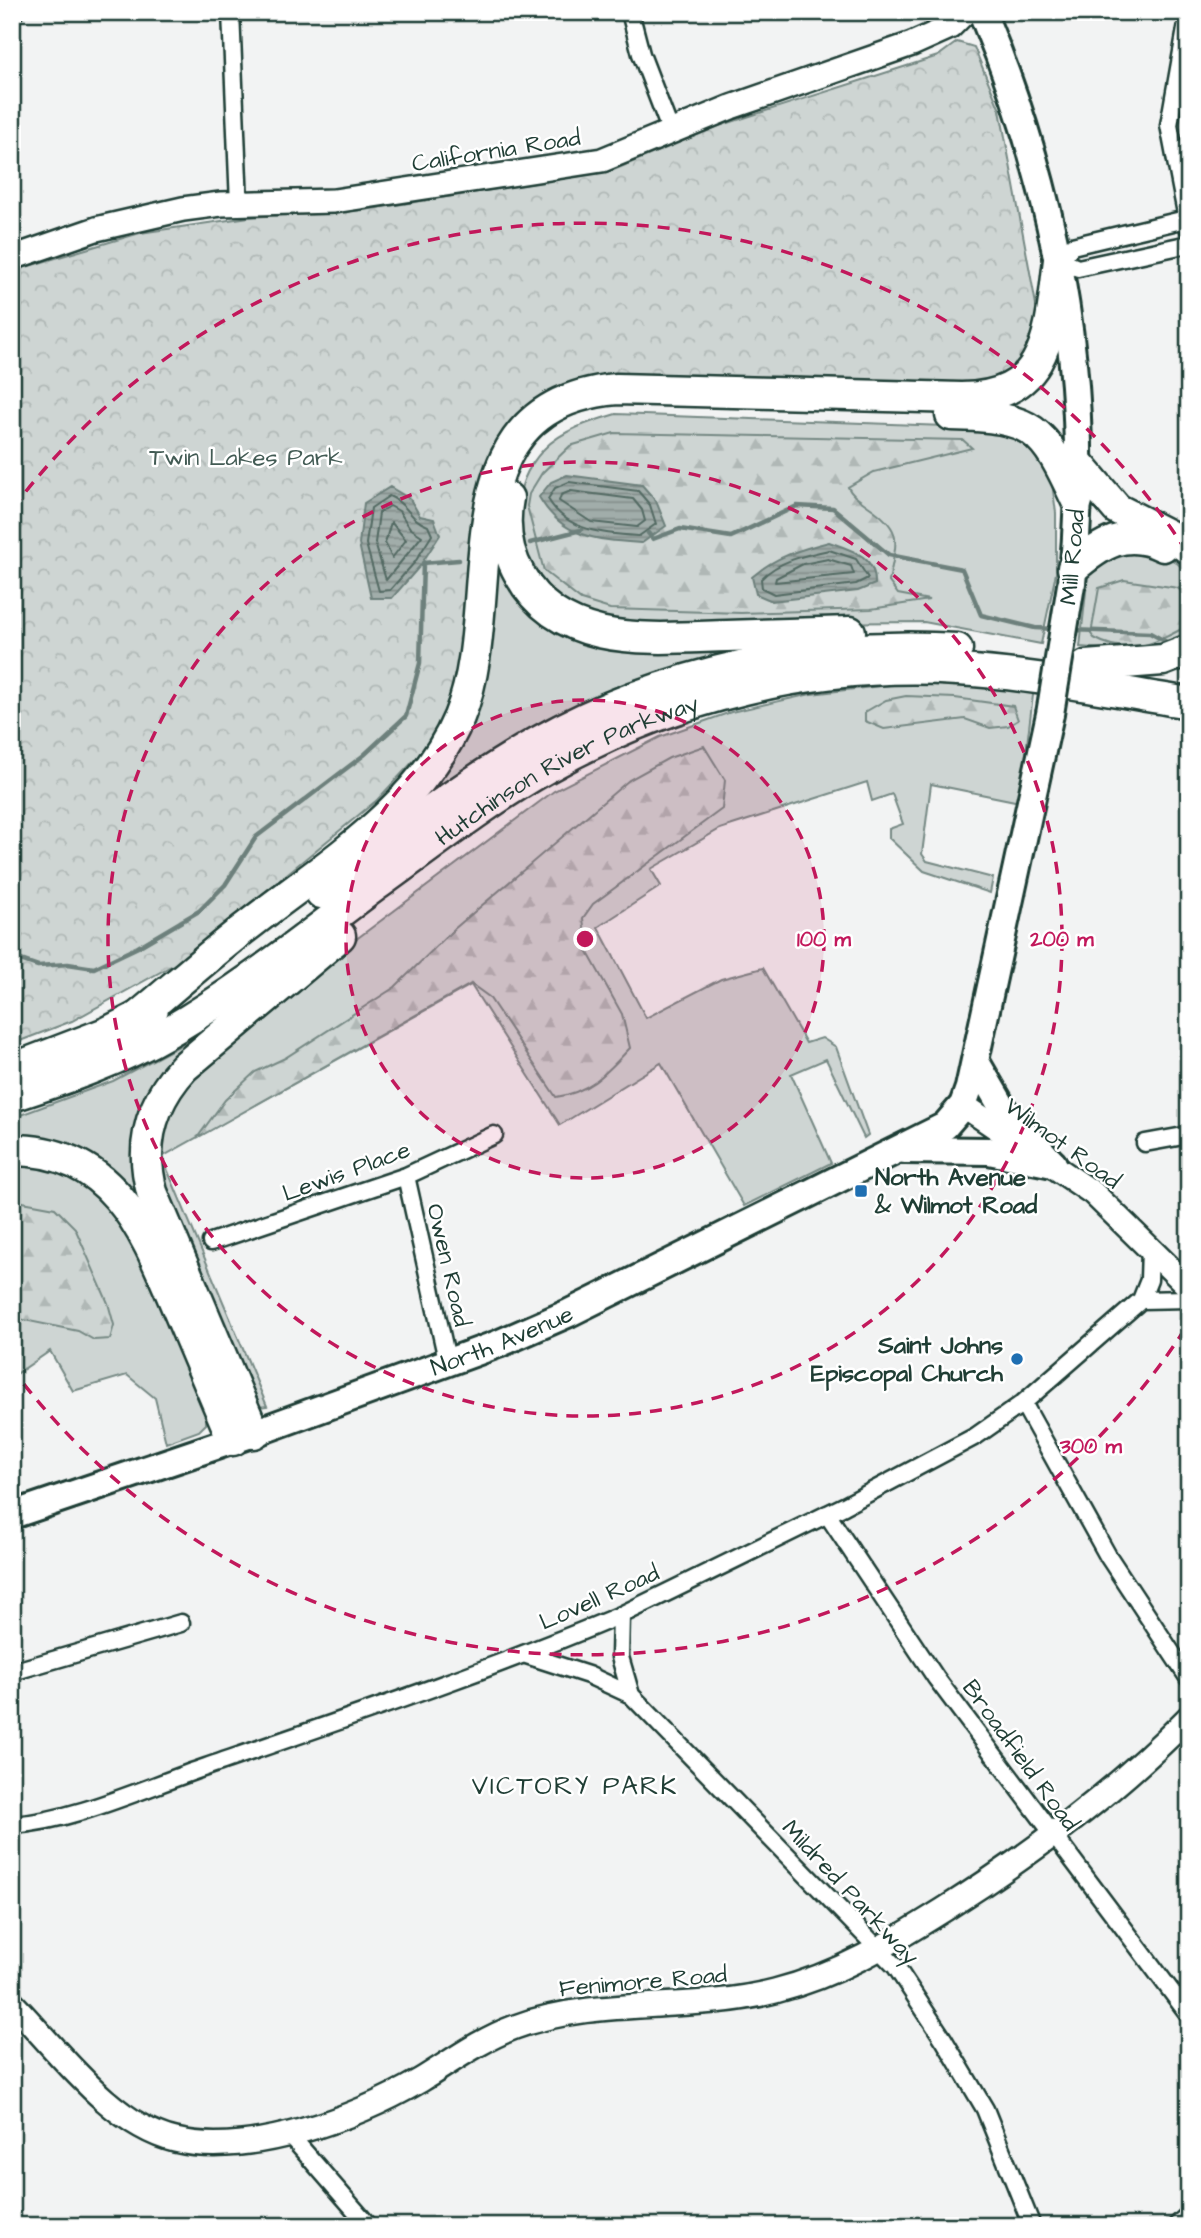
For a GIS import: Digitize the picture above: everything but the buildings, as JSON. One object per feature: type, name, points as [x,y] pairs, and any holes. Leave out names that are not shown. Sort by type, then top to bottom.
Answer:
[{"type":"highway","points":[[135,1019],[371,827],[414,787],[438,756],[459,717],[471,676],[494,482],[507,453],[534,421],[574,397],[617,389],[971,398],[992,395],[1021,381],[1042,354],[1059,260]]},
{"type":"highway","points":[[992,652],[890,633],[651,637],[609,635],[574,625],[547,609],[516,569],[506,528],[512,484],[524,458],[542,436],[579,414],[605,408],[992,416],[1017,421],[1039,435],[1057,457],[1077,501]]},
{"type":"highway","points":[[1077,462],[1117,509],[1174,538],[1189,549]]},
{"type":"highway","points":[[1072,577],[1101,546],[1117,538],[1135,536],[1167,548],[1189,565]]},
{"type":"highway","name":"Hutchinson River Parkway","points":[[12,1069],[135,1019],[213,972],[490,771],[539,741],[619,703],[719,671],[820,653],[916,648],[992,652],[1189,683]]},
{"type":"highway","points":[[1086,666],[1163,660],[1189,650]]},
{"type":"highway","name":"Hutchinson River Parkway","points":[[12,1096],[103,1063],[166,1034],[262,970],[433,844],[520,784],[581,749],[677,709],[764,684],[843,672],[953,669],[1035,678],[1189,703]]},
{"type":"highway","points":[[243,1436],[152,1192],[146,1163],[152,1119],[163,1092],[184,1066],[344,932],[433,844]]},
{"type":"highway","points":[[12,1150],[51,1155],[82,1167],[113,1190],[134,1215],[243,1436]]},
{"type":"main road","name":"Mill Road","points":[[963,1105],[976,1062],[1050,714],[1072,577],[1077,501],[1073,358],[1059,260],[1037,163],[982,12]]},
{"type":"main road","points":[[976,1062],[1004,1112],[1053,1164]]},
{"type":"main road","name":"North Avenue","points":[[12,1515],[448,1364],[569,1313],[900,1150],[945,1126],[963,1105]]},
{"type":"main road","points":[[900,1150],[989,1151],[1053,1164]]},
{"type":"street","points":[[231,12],[239,204]]},
{"type":"street","points":[[630,12],[641,54],[671,132]]},
{"type":"street","name":"California Road","points":[[12,258],[96,229],[148,215],[239,204],[334,201],[602,160],[750,100],[912,44],[950,27],[965,12]]},
{"type":"street","points":[[1189,12],[1169,125],[1187,224],[1128,233],[1072,246],[1059,260],[1078,268],[1189,244]]},
{"type":"street","points":[[1128,233],[1132,256]]},
{"type":"street","name":"Wilmot Road","points":[[963,1105],[1093,1193],[1189,1287]]},
{"type":"street","name":"Lewis Place","points":[[211,1242],[406,1176],[494,1135]]},
{"type":"street","points":[[1145,1143],[1189,1135]]},
{"type":"street","name":"Owen Road","points":[[406,1176],[448,1364]]},
{"type":"street","points":[[1150,1248],[1149,1280],[1140,1300],[1189,1299]]},
{"type":"street","name":"Lovell Road","points":[[14,1826],[71,1813],[408,1698],[621,1615],[827,1514],[976,1436],[1023,1403],[1140,1300]]},
{"type":"street","points":[[1023,1403],[1108,1556],[1189,1679]]},
{"type":"street","name":"Broadfield Road","points":[[827,1514],[936,1678],[1189,2015]]},
{"type":"street","name":"Mildred Parkway","points":[[621,1615],[620,1657],[631,1695]]},
{"type":"street","points":[[12,1672],[181,1623]]},
{"type":"street","name":"Mildred Parkway","points":[[523,1654],[588,1675],[631,1695],[896,1968],[963,2070],[1000,2141],[1032,2226]]},
{"type":"street","name":"Fenimore Road","points":[[12,2003],[86,2080],[139,2128],[176,2141],[201,2143],[235,2142],[288,2133],[368,2106],[418,2081],[481,2041],[538,2019],[604,2007],[749,1997],[811,1980],[878,1951],[997,1876],[1052,1836],[1189,1717]]},
{"type":"street","points":[[288,2133],[369,2226]]},
{"type":"street","points":[[1175,2226],[1189,2214]]},
{"type":"green space","name":"Twin Lakes Park","points":[[957,42],[974,47],[1000,110],[1037,310],[1034,336],[1018,363],[988,385],[721,377],[609,378],[559,390],[505,431],[478,489],[462,646],[448,711],[422,752],[377,800],[182,960],[72,1021],[12,1044],[12,271],[140,233],[249,217],[364,210],[611,171],[719,126],[938,56]]},
{"type":"green space","points":[[616,414],[1000,428],[1021,434],[1051,475],[1056,513],[1056,573],[1041,644],[924,622],[630,624],[593,617],[566,607],[547,589],[523,549],[517,515],[519,497],[532,464],[551,442],[578,427]]},
{"type":"green space","points":[[614,433],[963,440],[972,448],[874,472],[848,487],[856,498],[880,515],[893,530],[895,547],[889,582],[898,594],[929,600],[871,609],[741,613],[610,609],[581,600],[544,571],[527,506],[529,494],[542,473],[570,446]]},
{"type":"green space","points":[[494,538],[527,601],[710,648],[711,657],[613,689],[546,719],[416,803]]},
{"type":"green space","points":[[1108,548],[1153,552],[1182,567],[1189,576],[1189,641],[1143,652],[1080,647],[1088,573]]},
{"type":"green space","points":[[1124,580],[1178,588],[1189,599],[1189,625],[1154,642],[1131,647],[1119,647],[1094,638],[1091,634],[1099,588]]},
{"type":"green space","points":[[907,683],[1034,687],[1020,802],[931,784],[922,854],[927,861],[993,878],[990,893],[924,871],[889,838],[889,829],[903,824],[892,794],[872,801],[867,782],[720,829],[651,869],[661,886],[598,927],[646,1018],[721,979],[763,968],[806,1043],[822,1038],[836,1047],[868,1135],[864,1138],[826,1059],[791,1074],[831,1163],[744,1206],[661,1063],[560,1125],[471,985],[162,1157],[267,1406],[259,1407],[166,1201],[157,1135],[166,1104],[197,1068],[307,976],[554,791],[660,737],[731,712],[811,694]]},
{"type":"green space","points":[[906,696],[955,698],[1013,706],[1018,720],[1008,726],[990,728],[965,719],[884,729],[865,721],[865,712],[886,700]]},
{"type":"green space","points":[[704,746],[725,780],[722,809],[593,904],[583,918],[587,951],[622,1014],[630,1048],[597,1080],[579,1091],[556,1097],[489,997],[471,984],[197,1138],[225,1100],[255,1072],[285,1058],[395,987],[453,930],[629,780],[669,758]]},
{"type":"green space","points":[[205,1032],[155,1090],[146,1215],[12,1141],[12,1118],[113,1081]]},
{"type":"green space","points":[[12,1162],[61,1170],[93,1189],[124,1222],[206,1414],[206,1424],[199,1431],[166,1443],[155,1398],[127,1375],[73,1391],[50,1351],[12,1377]]},
{"type":"green space","points":[[12,1200],[55,1208],[75,1228],[108,1303],[114,1325],[110,1339],[94,1340],[78,1331],[19,1319],[12,1294]]},
{"type":"water","points":[[567,475],[642,485],[656,501],[666,526],[642,543],[596,538],[571,529],[549,511],[539,497],[551,482]]},
{"type":"water","points":[[390,487],[410,499],[420,516],[434,519],[440,535],[420,566],[392,598],[371,598],[359,544],[364,503]]},
{"type":"water","points":[[829,542],[854,551],[867,561],[874,574],[875,584],[858,591],[772,601],[756,594],[752,577],[760,570],[788,555]]},
{"type":"waterway","points":[[648,533],[653,539],[680,529],[731,537],[797,506],[833,508],[889,555],[962,569],[981,615],[1035,628],[1056,629]]},
{"type":"waterway","points":[[530,543],[581,530]]},
{"type":"waterway","points":[[12,952],[15,958],[38,966],[68,964],[94,968],[138,947],[199,911],[225,885],[256,837],[364,755],[406,716],[420,663],[423,563],[459,560]]},
{"type":"waterway","points":[[1072,630],[1150,633],[1172,645]]},
{"type":"place","name":"North Avenue & Wilmot Road","points":[[861,1191]]},
{"type":"place","name":"Saint Johns Episcopal Church","points":[[1017,1359]]},
{"type":"district","name":"VICTORY PARK","points":[[575,1785]]}]
